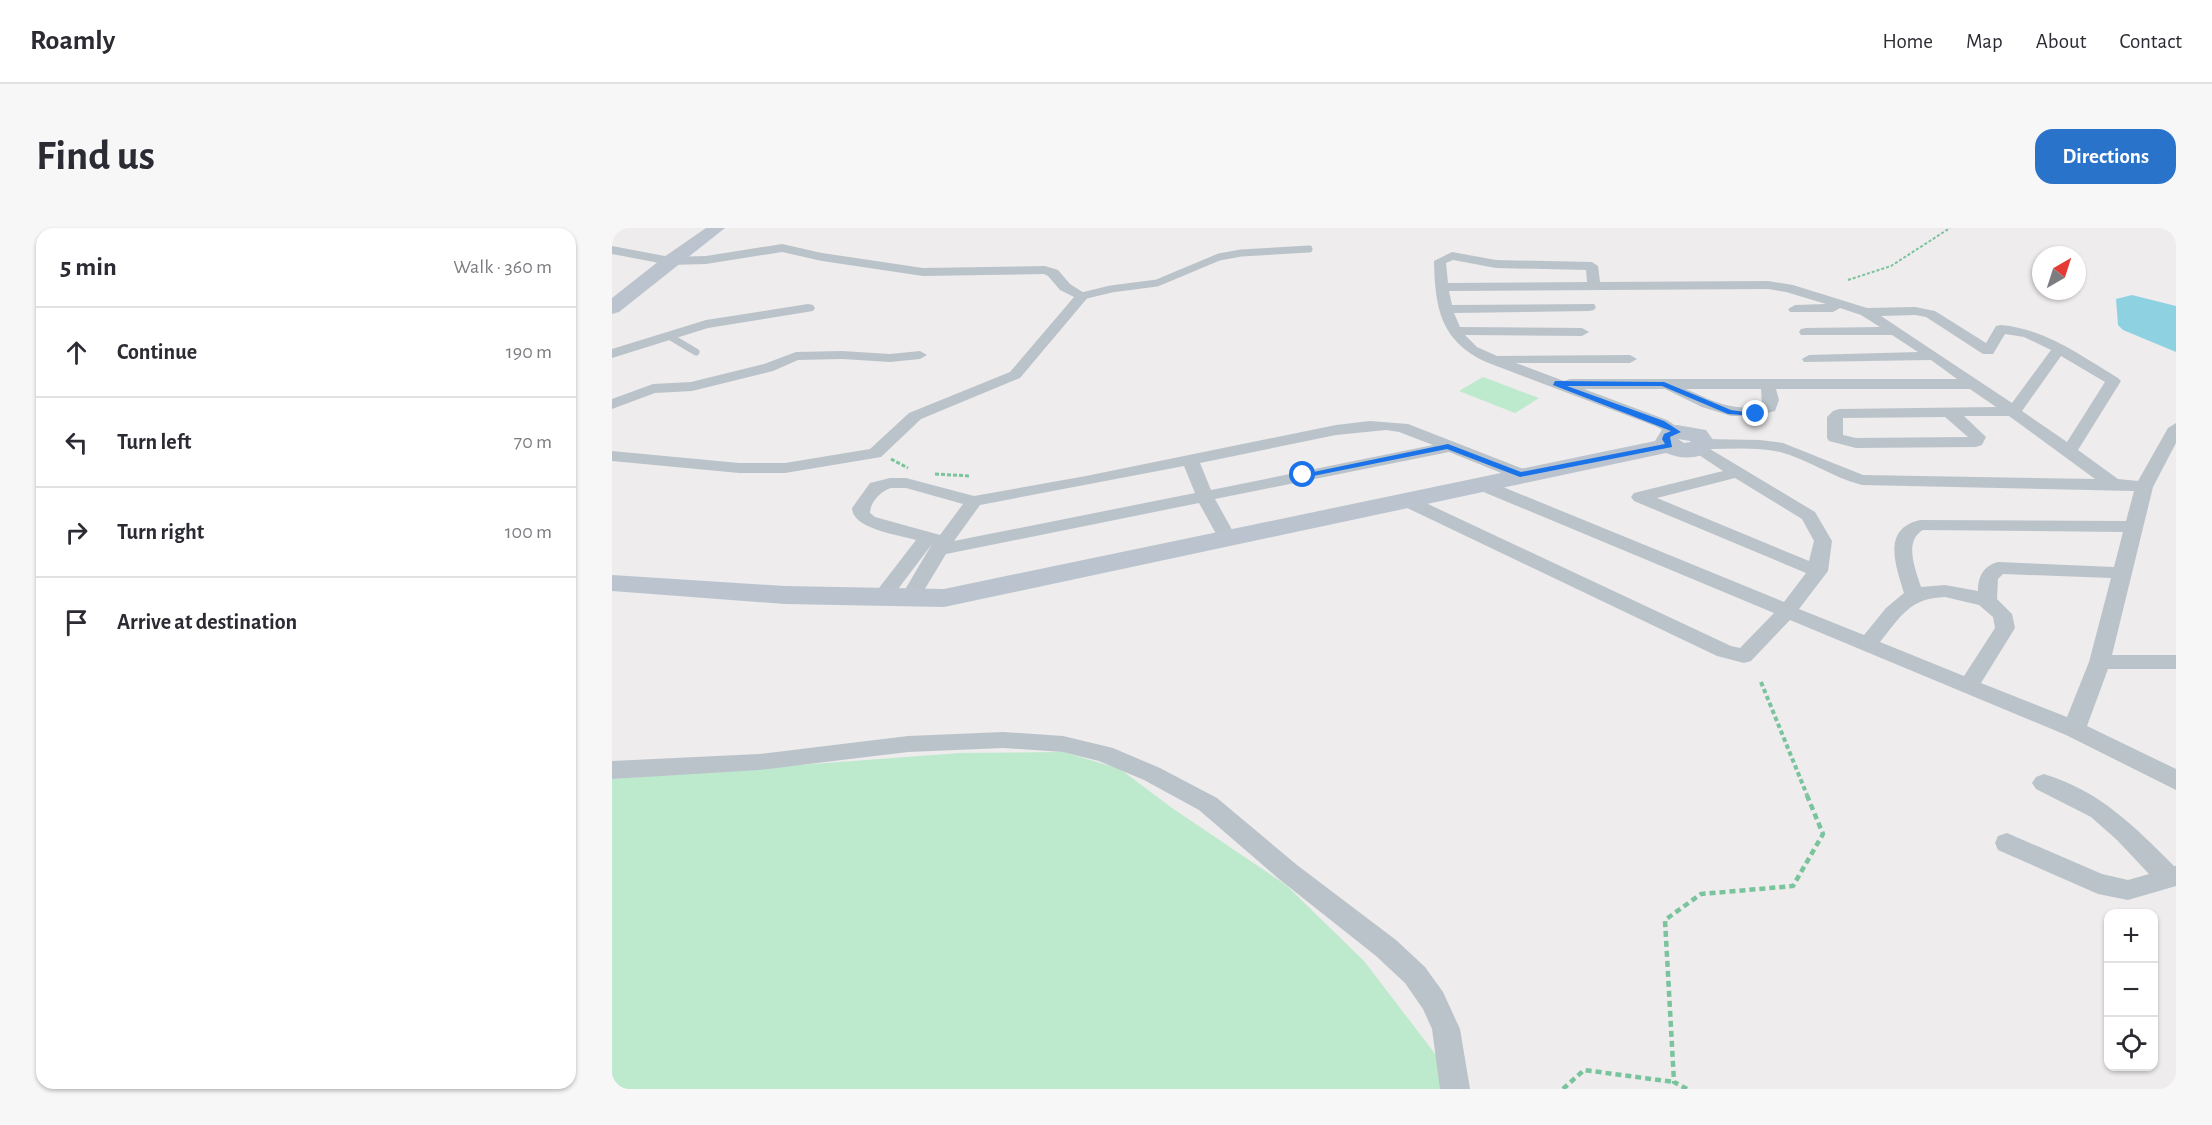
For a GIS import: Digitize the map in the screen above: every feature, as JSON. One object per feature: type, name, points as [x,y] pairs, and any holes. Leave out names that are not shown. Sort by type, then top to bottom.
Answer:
[{"type":"street","points":[[612,308],[670,261],[717,228]]},
{"type":"street","points":[[612,250],[670,261],[706,260],[774,248],[923,272],[1045,270],[1053,273],[1065,287],[1082,296],[1015,375],[915,416],[875,453],[773,468],[739,468],[612,456]]},
{"type":"street","points":[[1594,287],[1592,266],[1496,264],[1452,256],[1440,261],[1441,287],[1447,309],[1454,331],[1466,346],[1491,359],[1661,423],[1686,451],[1701,447],[1780,447],[1844,476],[1862,480],[2113,484],[2144,487]]},
{"type":"street","points":[[1643,268],[1654,287]]},
{"type":"street","points":[[1441,287],[1777,286],[1852,307],[1866,312],[1934,356],[2113,484]]},
{"type":"street","points":[[1447,309],[1589,307]]},
{"type":"street","points":[[1795,309],[1852,307]]},
{"type":"street","points":[[612,354],[725,320],[808,308]]},
{"type":"street","points":[[1866,312],[1902,310],[1930,314],[1984,357],[2001,329],[2016,329],[2043,339],[2113,381],[2069,451]]},
{"type":"street","points":[[1454,331],[1582,332]]},
{"type":"street","points":[[1806,332],[1896,331]]},
{"type":"street","points":[[2013,411],[2058,350]]},
{"type":"street","points":[[612,404],[645,391],[692,386],[722,377],[768,368],[796,356],[842,355],[890,358],[921,355]]},
{"type":"street","points":[[1809,359],[1934,356]]},
{"type":"street","points":[[1491,359],[1630,359]]},
{"type":"street","points":[[1555,384],[1972,384]]},
{"type":"street","points":[[1664,384],[1712,406],[1745,415],[1769,408],[1771,400],[1768,384]]},
{"type":"street","points":[[1949,412],[1978,437],[1976,442],[1856,443],[1835,438],[1835,417],[1839,414],[1949,412],[2013,411]]},
{"type":"street","points":[[1448,447],[1205,497],[937,543],[869,521],[861,514],[861,508],[876,487],[890,483],[906,483],[974,501],[1051,489],[1190,460],[1386,424],[1402,427],[1520,474]]},
{"type":"street","points":[[2074,729],[2100,662],[2144,487],[2176,428]]},
{"type":"street","points":[[612,584],[785,595],[944,598],[1407,501],[1673,438]]},
{"type":"street","points":[[1407,501],[1725,651],[1744,656],[1752,650],[1815,578],[1823,541],[1809,516],[1736,473],[1701,447]]},
{"type":"street","points":[[1190,460],[1205,497],[1227,537]]},
{"type":"street","points":[[1736,473],[1640,497],[1818,571]]},
{"type":"street","points":[[1480,484],[1969,684],[2074,729],[2160,770],[2176,781]]},
{"type":"street","points":[[882,597],[937,543],[974,501]]},
{"type":"street","points":[[1914,595],[1903,552],[1905,535],[1910,528],[1920,525],[2133,527]]},
{"type":"street","points":[[910,598],[937,543]]},
{"type":"street","points":[[1987,601],[1988,578],[1998,568],[2122,573]]},
{"type":"street","points":[[1867,644],[1901,604],[1914,595],[1938,591],[1964,592],[1987,601],[2002,614],[2005,628],[1969,684]]},
{"type":"street","points":[[2100,662],[2176,662]]},
{"type":"street","points":[[612,770],[759,762],[908,744],[1003,740],[1063,744],[1105,754],[1152,774],[1208,804],[1288,872],[1386,948],[1415,975],[1433,1001],[1446,1029],[1455,1089]]},
{"type":"street","points":[[2044,783],[2100,811],[2126,832],[2173,877]]},
{"type":"street","points":[[2007,843],[2098,884],[2128,890],[2173,877]]},
{"type":"lane","points":[[1082,296],[1111,289],[1157,284],[1220,256],[1309,249]]},
{"type":"lane","points":[[669,336],[696,352]]},
{"type":"path","points":[[1848,280],[1891,266],[1950,228]]},
{"type":"path","points":[[875,453],[909,469]]},
{"type":"path","points":[[928,474],[970,476]]},
{"type":"path","points":[[1674,1082],[1665,920],[1701,894],[1793,886],[1823,834],[1761,682]]},
{"type":"path","points":[[1563,1089],[1584,1070],[1674,1082],[1687,1089]]},
{"type":"green space","points":[[1483,377],[1539,398],[1515,413],[1459,391]]},
{"type":"green space","points":[[1064,752],[1120,769],[1172,808],[1286,885],[1364,961],[1462,1089],[612,1089],[612,779],[960,753]]},
{"type":"water","points":[[2132,295],[2176,306],[2176,352],[2123,330],[2118,325],[2116,299]]},
{"type":"route","points":[[1303,475],[1448,447],[1520,474],[1669,445],[1666,442],[1667,436],[1677,432],[1661,423],[1555,384],[1664,384],[1730,412],[1745,415],[1756,414]]}]
